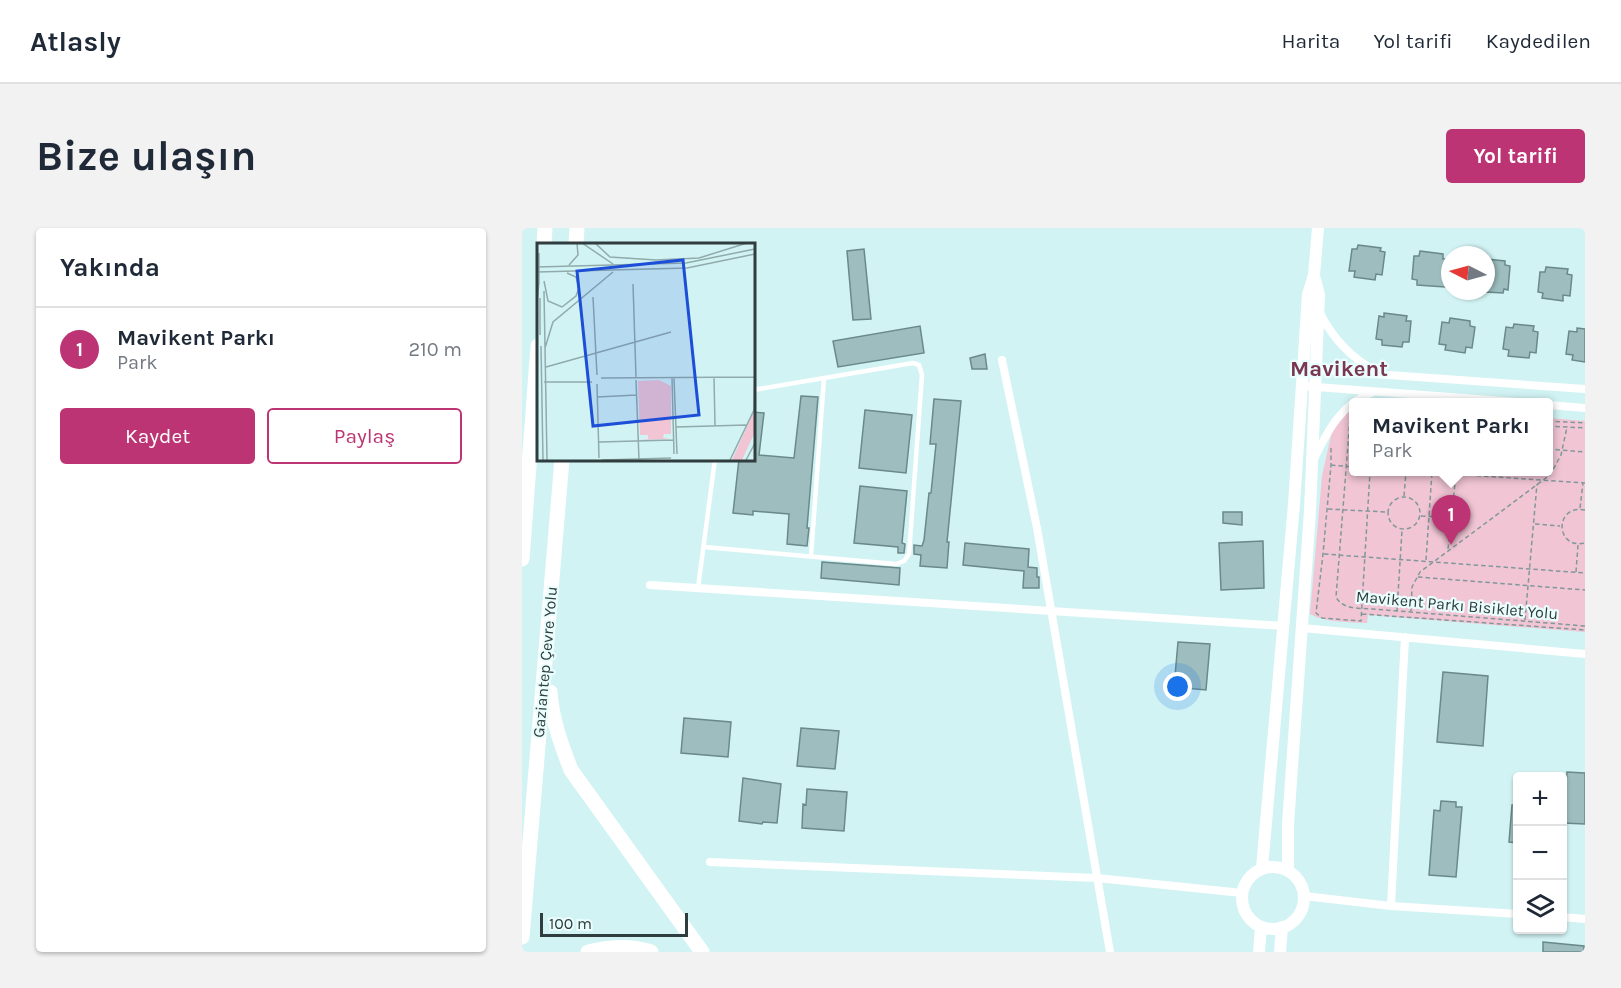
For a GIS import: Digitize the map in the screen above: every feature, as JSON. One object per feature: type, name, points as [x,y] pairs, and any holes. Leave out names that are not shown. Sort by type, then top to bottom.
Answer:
[{"type":"highway","points":[[544,243],[545,228]]},
{"type":"highway","points":[[576,243],[577,228]]},
{"type":"highway","points":[[522,559],[537,359]]},
{"type":"highway","name":"Gaziantep Çevre Yolu","points":[[522,937],[562,460]]},
{"type":"highway","points":[[556,538],[549,687],[552,715],[560,742],[572,770],[702,952]]},
{"type":"highway","points":[[588,952],[612,947],[651,952]]},
{"type":"main road","points":[[1310,369],[1308,295],[1314,275],[1318,228]]},
{"type":"main road","points":[[1262,868],[1284,626],[1318,311],[1319,295],[1314,275]]},
{"type":"main road","points":[[1288,871],[1288,824],[1312,465],[1309,386]]},
{"type":"main road","points":[[1272,866],[1288,871],[1299,881],[1304,896],[1301,911],[1296,920],[1282,927],[1268,929],[1250,920],[1241,902],[1246,881],[1262,868],[1272,866]]},
{"type":"main road","points":[[1259,952],[1262,927]]},
{"type":"main road","points":[[1280,952],[1282,927]]},
{"type":"street","points":[[1318,311],[1331,333],[1343,347],[1380,374]]},
{"type":"street","points":[[1002,360],[1037,528],[1110,952]]},
{"type":"street","points":[[1310,369],[1585,389]]},
{"type":"street","points":[[1309,386],[1460,398]]},
{"type":"street","points":[[1363,398],[1376,392]]},
{"type":"street","points":[[1553,405],[1585,408]]},
{"type":"street","points":[[1312,465],[1325,435],[1338,416],[1349,406]]},
{"type":"street","points":[[650,585],[1284,626]]},
{"type":"street","points":[[1302,628],[1585,654]]},
{"type":"street","points":[[1391,906],[1405,637]]},
{"type":"street","points":[[710,862],[1097,878],[1242,893]]},
{"type":"street","points":[[1304,896],[1391,906],[1513,914]]},
{"type":"street","points":[[1567,917],[1585,919]]},
{"type":"lane","points":[[704,547],[896,564],[907,558],[909,554],[921,367],[913,363],[754,390]]},
{"type":"lane","points":[[811,556],[825,378]]},
{"type":"lane","points":[[698,588],[715,460]]},
{"type":"path","name":"Mavikent Parkı Bisiklet Yolu","points":[[1349,421],[1336,597],[1339,603],[1344,606],[1362,608],[1585,626]]},
{"type":"path","points":[[1553,421],[1585,423]]},
{"type":"path","points":[[1553,426],[1585,429]]},
{"type":"path","points":[[1553,470],[1563,450],[1567,427]]},
{"type":"path","points":[[1332,441],[1316,613],[1322,618],[1361,621],[1370,476]]},
{"type":"path","points":[[1553,449],[1585,452]]},
{"type":"path","points":[[1331,465],[1349,466]]},
{"type":"path","points":[[1404,497],[1406,476]]},
{"type":"path","points":[[1426,562],[1432,476]]},
{"type":"path","points":[[1448,549],[1456,476]]},
{"type":"path","points":[[1489,476],[1584,483],[1580,509]]},
{"type":"path","points":[[1412,612],[1412,587],[1420,572],[1549,476]]},
{"type":"path","points":[[1525,621],[1537,484]]},
{"type":"path","points":[[1404,497],[1416,501],[1420,516],[1416,525],[1402,529],[1392,523],[1388,513],[1392,502],[1404,497]]},
{"type":"path","points":[[1327,508],[1388,513]]},
{"type":"path","points":[[1585,510],[1569,512],[1562,526],[1565,537],[1570,541],[1578,544],[1585,543]]},
{"type":"path","points":[[1420,516],[1452,517]]},
{"type":"path","points":[[1534,524],[1562,526]]},
{"type":"path","points":[[1397,611],[1402,529]]},
{"type":"path","points":[[1576,572],[1578,544]]},
{"type":"path","points":[[1323,554],[1585,573]]},
{"type":"path","points":[[1418,577],[1585,590]]},
{"type":"path","points":[[1361,614],[1585,630]]},
{"type":"shaded area","points":[[1349,410],[1349,476],[1553,476],[1553,418],[1585,421],[1585,632],[1368,615],[1367,623],[1346,622],[1331,621],[1310,614],[1322,476],[1332,431]]},
{"type":"building","points":[[1358,245],[1381,248],[1380,251],[1385,252],[1382,275],[1376,274],[1375,280],[1354,277],[1355,271],[1349,271],[1352,249],[1357,249]]},
{"type":"building","points":[[864,249],[871,319],[853,320],[847,251]]},
{"type":"building","points":[[1420,251],[1441,254],[1441,287],[1417,285],[1417,280],[1412,279],[1414,256],[1419,256]]},
{"type":"building","points":[[1495,260],[1505,261],[1505,265],[1510,266],[1508,290],[1504,289],[1503,293],[1495,293]]},
{"type":"building","points":[[1546,267],[1568,269],[1567,274],[1572,275],[1570,296],[1563,295],[1563,301],[1542,298],[1543,293],[1538,292],[1540,272],[1545,272]]},
{"type":"building","points":[[1384,313],[1407,316],[1406,321],[1411,321],[1409,342],[1403,342],[1402,347],[1382,345],[1382,340],[1376,339],[1379,316],[1384,317]]},
{"type":"building","points":[[1450,318],[1470,321],[1470,326],[1475,327],[1472,348],[1466,347],[1465,353],[1445,350],[1446,345],[1439,344],[1442,322],[1449,323]]},
{"type":"building","points":[[1514,324],[1534,326],[1533,331],[1538,332],[1536,353],[1530,352],[1529,358],[1508,356],[1509,350],[1503,349],[1506,327],[1513,328]]},
{"type":"building","points":[[920,326],[924,353],[838,367],[833,341]]},
{"type":"building","points":[[1577,328],[1585,329],[1585,362],[1572,360],[1573,355],[1566,354],[1569,331],[1577,332]]},
{"type":"building","points":[[985,354],[987,369],[972,369],[970,358]]},
{"type":"building","points":[[801,396],[818,397],[807,546],[787,544],[789,514],[753,511],[753,515],[733,513],[739,460],[754,460],[754,412],[764,413],[759,455],[794,458]]},
{"type":"building","points":[[934,399],[961,401],[947,542],[949,542],[947,568],[920,566],[921,555],[914,554],[914,545],[922,546],[924,540],[929,493],[931,493],[936,444],[930,444]]},
{"type":"building","points":[[865,410],[912,415],[906,473],[859,468]]},
{"type":"building","points":[[860,486],[907,491],[902,543],[905,544],[904,553],[898,553],[898,547],[854,543]]},
{"type":"building","points":[[1223,512],[1242,512],[1242,525],[1223,523]]},
{"type":"building","points":[[1263,541],[1264,588],[1221,590],[1219,543]]},
{"type":"building","points":[[965,543],[1029,549],[1028,567],[1037,568],[1039,588],[1023,588],[1024,571],[963,565]]},
{"type":"building","points":[[822,562],[900,568],[899,585],[821,578]]},
{"type":"building","points":[[1178,642],[1210,644],[1206,690],[1174,687]]},
{"type":"building","points":[[1443,672],[1488,676],[1483,746],[1437,742]]},
{"type":"building","points":[[684,718],[731,722],[728,757],[681,753]]},
{"type":"building","points":[[801,728],[839,731],[835,769],[797,766]]},
{"type":"building","points":[[1567,772],[1585,773],[1585,824],[1567,823]]},
{"type":"building","points":[[743,778],[781,784],[777,823],[739,821]]},
{"type":"building","points":[[807,789],[847,792],[844,831],[802,828],[803,804],[806,805]]},
{"type":"building","points":[[1441,801],[1456,802],[1456,807],[1462,807],[1456,877],[1429,875],[1434,810],[1440,811]]},
{"type":"building","points":[[1512,805],[1513,805],[1513,842],[1509,842]]},
{"type":"building","points":[[1543,942],[1584,946],[1584,952],[1543,952]]},
{"type":"place","name":"Mavikent Parkı","points":[[1451,545]]},
{"type":"district","name":"Mavikent","points":[[1339,369]]}]
